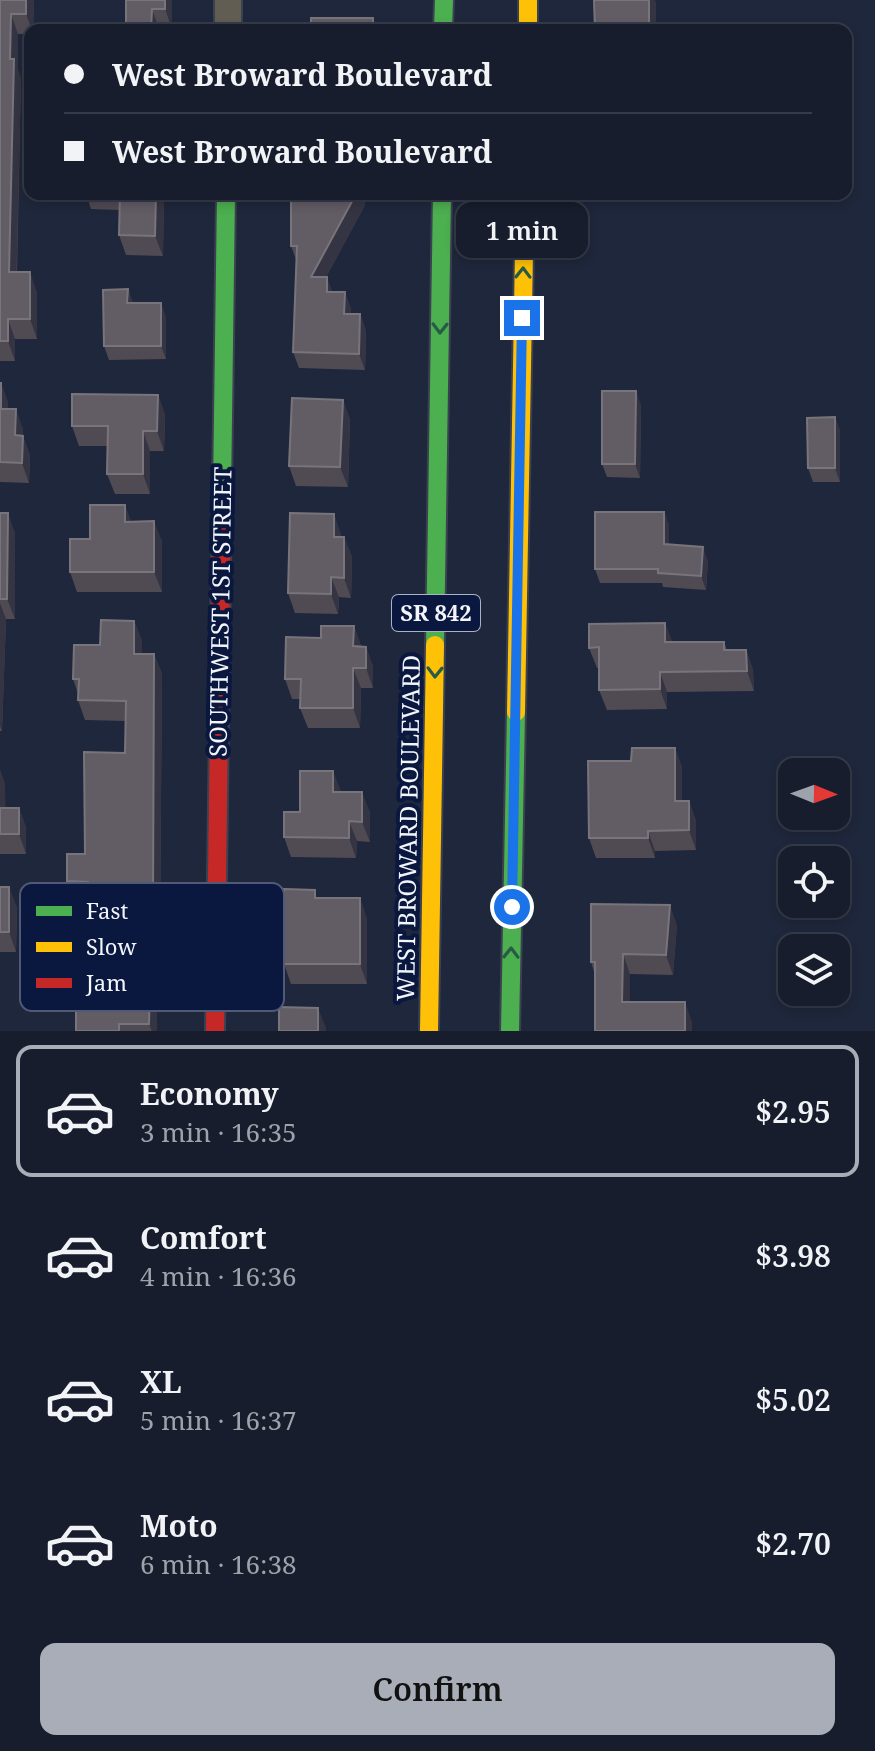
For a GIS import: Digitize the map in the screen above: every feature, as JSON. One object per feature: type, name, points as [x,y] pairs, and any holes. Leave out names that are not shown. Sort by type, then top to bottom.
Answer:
[{"type":"main road","points":[[443,24],[444,0]]},
{"type":"main road","points":[[528,0],[528,24]]},
{"type":"main road","name":"SOUTHWEST 1ST STREET","points":[[217,883],[226,200]]},
{"type":"main road","name":"WEST BROWARD BOULEVARD","points":[[429,1031],[442,200]]},
{"type":"main road","points":[[510,1031],[525,200]]},
{"type":"main road","name":"SOUTHWEST 1ST STREET","points":[[215,1011],[215,1031]]},
{"type":"street","points":[[228,0],[228,24]]},
{"type":"building","points":[[0,0],[26,0],[26,14],[11,14],[10,59],[14,59],[9,272],[30,272],[30,319],[8,319],[8,341],[0,341]]},
{"type":"building","points":[[126,0],[165,0],[165,9],[152,9],[151,24],[126,24]]},
{"type":"building","points":[[594,0],[649,0],[649,24],[595,24]]},
{"type":"building","points":[[311,18],[373,18],[373,24],[311,24]]},
{"type":"building","points":[[120,200],[156,200],[155,236],[119,235]]},
{"type":"building","points":[[291,200],[353,200],[311,277],[327,277],[327,292],[345,292],[344,314],[360,314],[359,354],[293,352],[297,246],[291,246]]},
{"type":"building","points":[[128,289],[127,303],[161,303],[161,346],[104,346],[103,290]]},
{"type":"building","points":[[0,383],[1,409],[16,409],[15,435],[23,436],[22,463],[0,462]]},
{"type":"building","points":[[602,391],[636,391],[635,464],[602,464]]},
{"type":"building","points":[[72,394],[158,395],[157,431],[143,431],[143,474],[107,474],[108,426],[72,426]]},
{"type":"building","points":[[292,398],[343,400],[340,467],[289,466]]},
{"type":"building","points":[[835,417],[835,468],[808,468],[807,418]]},
{"type":"building","points":[[90,505],[125,505],[125,522],[154,521],[154,572],[70,572],[70,539],[90,539]]},
{"type":"building","points":[[595,512],[664,512],[664,544],[703,547],[701,576],[658,573],[658,569],[595,569]]},
{"type":"building","points":[[0,513],[8,513],[7,599],[0,599]]},
{"type":"building","points":[[290,513],[334,514],[334,537],[344,537],[344,578],[331,577],[331,594],[288,593]]},
{"type":"building","points":[[101,620],[134,621],[134,654],[154,654],[153,883],[67,881],[67,854],[85,854],[84,752],[125,753],[126,701],[78,700],[79,679],[73,679],[74,645],[100,645]]},
{"type":"building","points":[[665,623],[665,642],[724,642],[724,650],[746,650],[747,671],[660,672],[660,689],[599,690],[599,647],[589,648],[589,624]]},
{"type":"building","points":[[321,626],[354,626],[353,646],[366,647],[366,668],[353,668],[353,708],[300,708],[301,679],[285,679],[286,637],[321,638]]},
{"type":"building","points":[[632,748],[675,748],[675,801],[689,801],[689,830],[648,831],[648,838],[589,838],[588,761],[631,761]]},
{"type":"building","points":[[300,771],[333,771],[333,792],[362,792],[362,822],[349,821],[349,838],[284,837],[284,812],[300,812]]},
{"type":"building","points":[[0,808],[19,808],[19,834],[0,834]]},
{"type":"building","points":[[0,887],[9,887],[9,932],[0,932]]},
{"type":"building","points":[[284,889],[315,890],[315,898],[360,898],[360,964],[284,964]]},
{"type":"building","points":[[591,904],[670,905],[666,955],[623,954],[622,1002],[685,1002],[685,1031],[595,1031]]},
{"type":"building","points":[[284,1007],[318,1008],[318,1031],[279,1031],[279,1011],[284,1011]]},
{"type":"building","points":[[76,1011],[149,1011],[149,1024],[119,1024],[119,1031],[76,1031]]},
{"type":"traffic: fast","points":[[443,24],[444,0]]},
{"type":"traffic: fast","points":[[222,492],[226,200]]},
{"type":"traffic: fast","points":[[435,645],[442,200]]},
{"type":"traffic: fast","points":[[510,1031],[516,712]]},
{"type":"traffic: slow","points":[[528,0],[528,24]]},
{"type":"traffic: slow","points":[[516,712],[525,200]]},
{"type":"traffic: slow","points":[[429,1031],[435,645]]},
{"type":"traffic: jam","points":[[217,883],[222,492]]},
{"type":"traffic: jam","points":[[215,1011],[215,1031]]},
{"type":"route","points":[[512,907],[522,318]]}]
